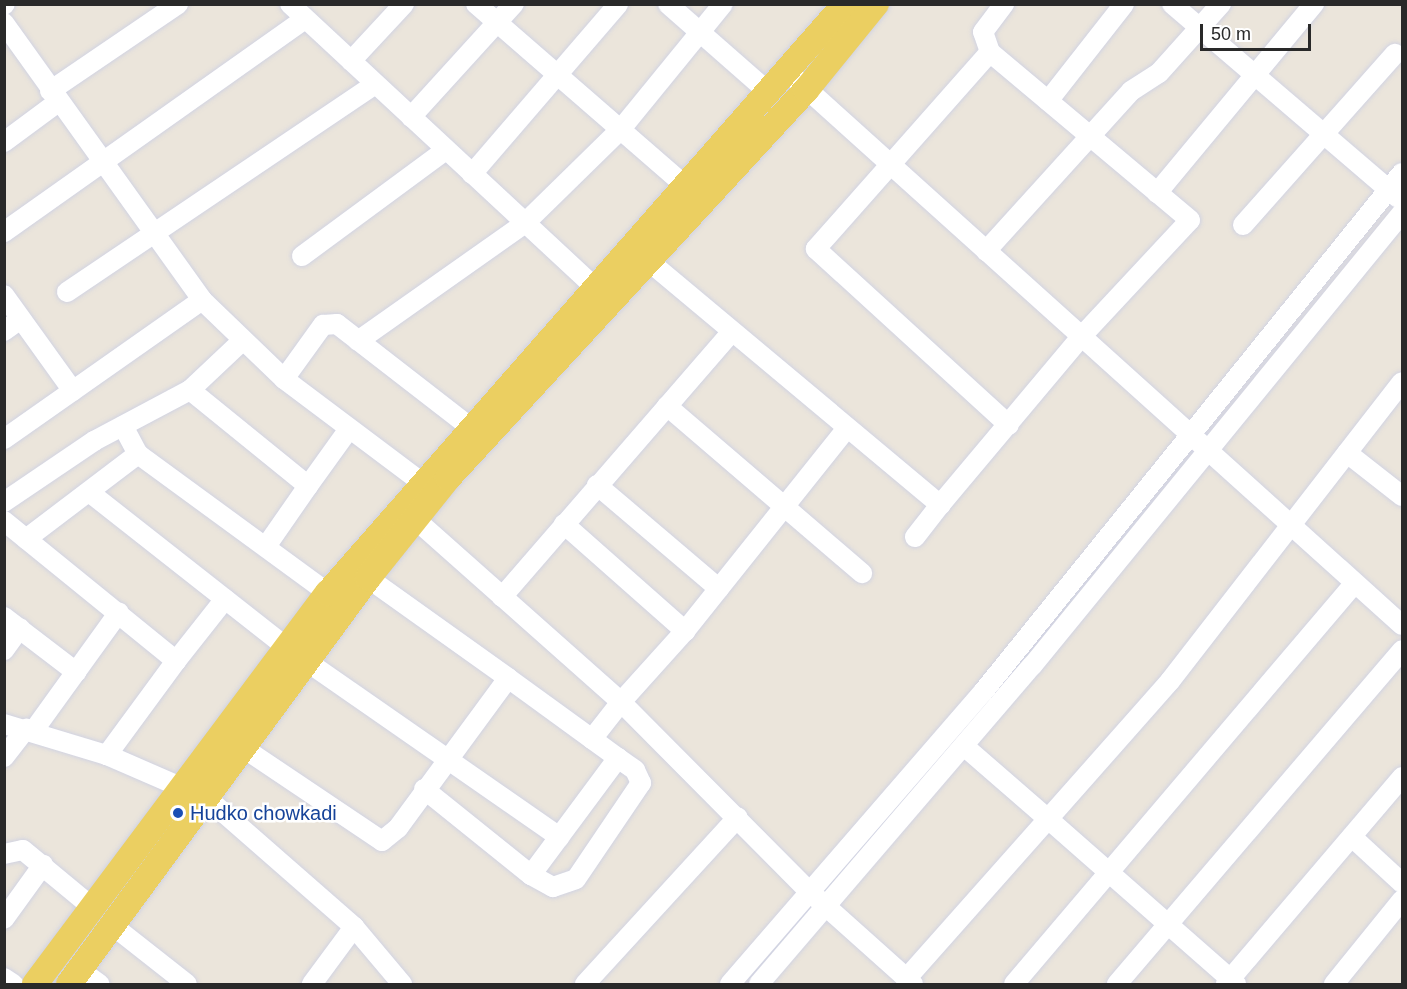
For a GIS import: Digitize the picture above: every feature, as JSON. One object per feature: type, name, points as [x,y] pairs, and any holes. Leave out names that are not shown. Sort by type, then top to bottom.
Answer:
[{"type":"main road","points":[[82,980],[112,925],[309,663],[368,578],[602,295],[631,245],[788,72],[845,4]]},
{"type":"main road","points":[[35,984],[286,647],[421,482],[602,295],[649,262],[806,90],[876,4]]},
{"type":"street","points":[[4,142],[54,97],[178,4]]},
{"type":"street","points":[[351,61],[404,4]]},
{"type":"street","points":[[476,4],[684,185]]},
{"type":"street","points":[[411,117],[514,4]]},
{"type":"street","points":[[472,174],[618,4]]},
{"type":"street","points":[[668,4],[768,92]]},
{"type":"street","points":[[358,341],[525,223],[621,129],[699,30],[723,4]]},
{"type":"street","points":[[915,537],[1080,338],[1190,220],[990,52],[983,32],[1004,4]]},
{"type":"street","points":[[1048,102],[1124,4]]},
{"type":"street","points":[[1172,4],[1396,196]]},
{"type":"street","points":[[986,251],[1089,137],[1201,29],[1221,4]]},
{"type":"street","points":[[1157,193],[1256,77],[1314,4]]},
{"type":"street","points":[[290,5],[602,295]]},
{"type":"street","points":[[4,232],[102,160],[305,19]]},
{"type":"street","points":[[4,23],[54,97],[202,300],[284,379],[421,482]]},
{"type":"street","points":[[990,52],[816,249],[1009,425]]},
{"type":"street","points":[[1243,225],[1395,54]]},
{"type":"street","points":[[788,72],[888,167],[986,251],[1402,626]]},
{"type":"street","points":[[67,292],[375,84]]},
{"type":"street","points":[[302,256],[446,150]]},
{"type":"street","points":[[730,984],[1193,439],[1396,196],[1402,173]]},
{"type":"street","points":[[759,984],[964,746],[1208,452],[1402,213]]},
{"type":"street","points":[[631,245],[730,334],[940,505]]},
{"type":"street","points":[[4,295],[12,326],[73,391]]},
{"type":"street","points":[[4,439],[202,300]]},
{"type":"street","points":[[284,379],[323,325],[337,324],[471,428]]},
{"type":"street","points":[[502,597],[730,334]]},
{"type":"street","points":[[4,502],[123,426],[190,390],[242,341]]},
{"type":"street","points":[[415,519],[621,702],[738,817],[810,892],[910,982],[1048,819],[1170,681],[1402,382]]},
{"type":"street","points":[[190,390],[308,486]]},
{"type":"street","points":[[667,406],[780,506],[862,573]]},
{"type":"street","points":[[123,426],[138,454],[267,545],[328,593]]},
{"type":"street","points":[[267,545],[349,429]]},
{"type":"street","points":[[592,739],[621,702],[685,631],[780,506],[846,429]]},
{"type":"street","points":[[1347,453],[1402,496]]},
{"type":"street","points":[[26,539],[138,454]]},
{"type":"street","points":[[597,485],[719,589]]},
{"type":"street","points":[[89,492],[286,647]]},
{"type":"street","points":[[4,521],[119,612],[176,661]]},
{"type":"street","points":[[564,524],[685,631]]},
{"type":"street","points":[[368,578],[635,770],[641,783],[576,879],[552,887],[531,874],[424,789]]},
{"type":"street","points":[[1014,984],[1354,584]]},
{"type":"street","points":[[107,755],[225,599]]},
{"type":"street","points":[[4,757],[30,730],[76,672],[119,612]]},
{"type":"street","points":[[4,651],[12,623],[76,672]]},
{"type":"street","points":[[1117,984],[1402,651]]},
{"type":"street","points":[[309,663],[559,837]]},
{"type":"street","points":[[245,749],[382,841],[398,828],[445,759],[508,678]]},
{"type":"street","points":[[4,724],[107,755],[208,799],[354,927],[402,984]]},
{"type":"street","points":[[964,746],[1169,925],[1231,983],[1402,777]]},
{"type":"street","points":[[531,874],[618,758]]},
{"type":"street","points":[[585,984],[738,817]]},
{"type":"street","points":[[1352,837],[1402,883]]},
{"type":"street","points":[[4,854],[23,850],[43,864],[92,907]]},
{"type":"street","points":[[7,909],[43,864]]},
{"type":"street","points":[[1334,984],[1402,900]]},
{"type":"street","points":[[112,925],[187,984]]},
{"type":"street","points":[[312,984],[354,927]]},
{"type":"street","points":[[4,978],[13,984]]},
{"type":"place","name":"Hudko chowkadi","points":[[178,813]]}]
